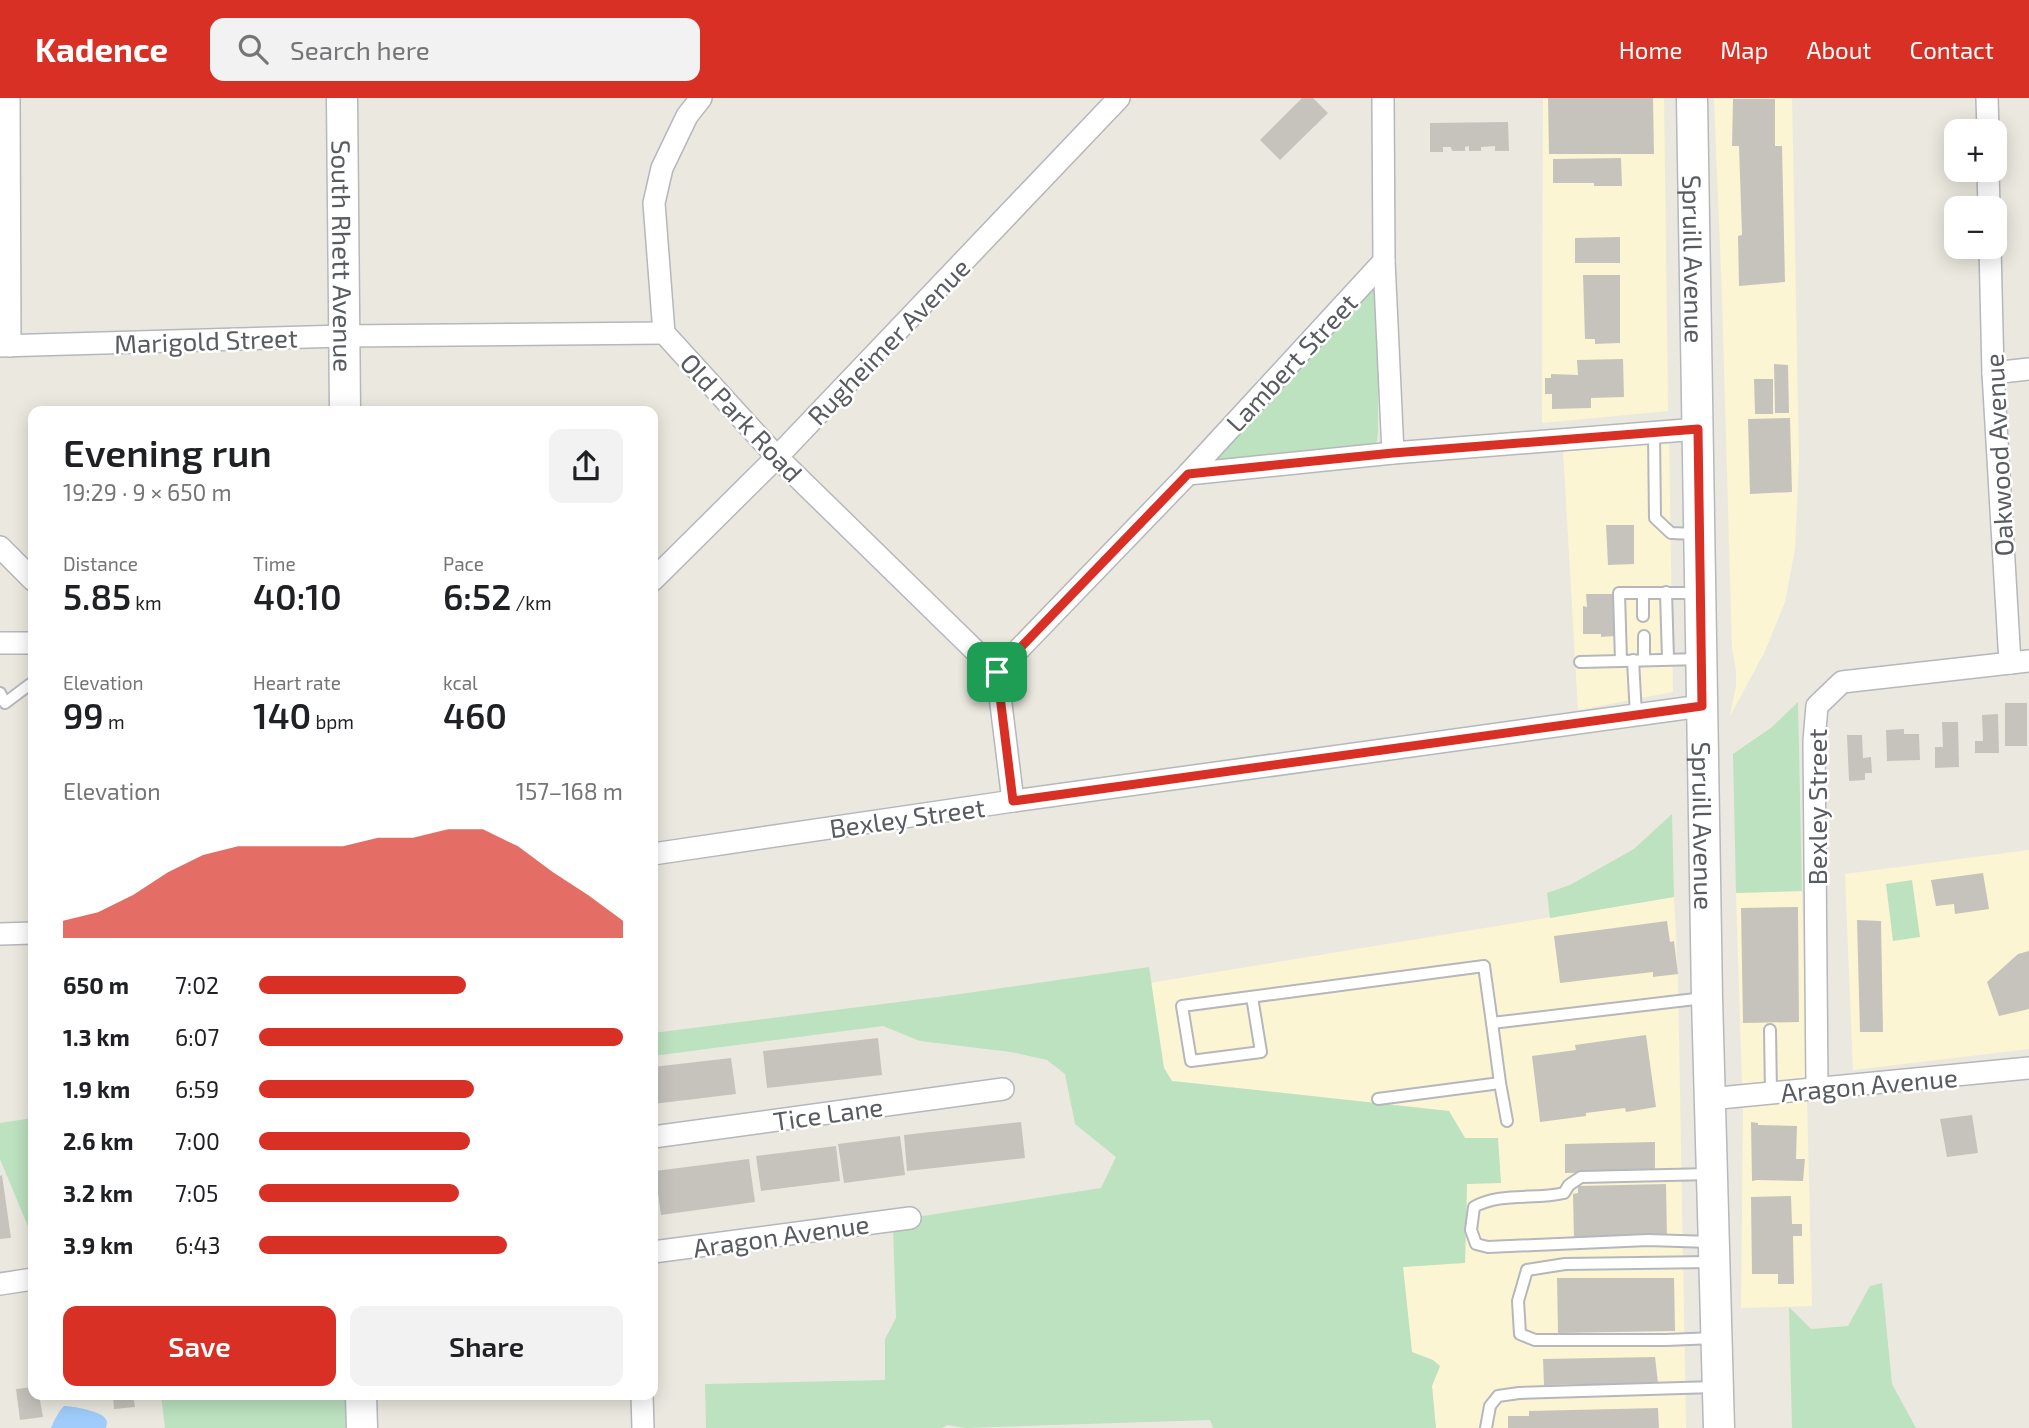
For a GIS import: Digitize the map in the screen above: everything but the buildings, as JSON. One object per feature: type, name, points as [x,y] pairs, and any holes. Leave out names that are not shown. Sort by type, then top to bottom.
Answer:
[{"type":"street","points":[[5,346],[9,98]]},
{"type":"street","name":"South Rhett Avenue","points":[[342,98],[345,406]]},
{"type":"street","name":"Old Park Road","points":[[701,98],[687,116],[662,168],[654,203],[664,333],[777,457],[997,672]]},
{"type":"street","name":"Rugheimer Avenue","points":[[658,575],[777,457],[1119,98]]},
{"type":"street","points":[[1383,98],[1384,261],[1393,453]]},
{"type":"street","name":"Spruill Avenue","points":[[1692,98],[1707,998],[1718,1428]]},
{"type":"street","points":[[1987,98],[1988,119]]},
{"type":"street","name":"Oakwood Avenue","points":[[1990,259],[1993,373],[2019,662]]},
{"type":"street","name":"Lambert Street","points":[[997,672],[1188,474],[1384,261]]},
{"type":"street","name":"Marigold Street","points":[[5,346],[344,336],[664,333]]},
{"type":"street","points":[[1993,373],[2029,369]]},
{"type":"street","points":[[1188,474],[1393,453],[1698,429]]},
{"type":"street","points":[[0,548],[28,575]]},
{"type":"street","points":[[0,643],[28,643]]},
{"type":"street","name":"Bexley Street","points":[[1817,1088],[1814,741],[1817,706],[1842,682],[2019,662]]},
{"type":"street","points":[[997,672],[1013,801]]},
{"type":"street","name":"Bexley Street","points":[[658,853],[1013,801],[1702,706]]},
{"type":"street","points":[[0,934],[28,933]]},
{"type":"street","name":"Aragon Avenue","points":[[1709,1099],[2029,1068]]},
{"type":"street","name":"Tice Lane","points":[[658,1136],[1003,1089]]},
{"type":"street","name":"Aragon Avenue","points":[[658,1251],[910,1218]]},
{"type":"street","points":[[0,1284],[28,1280]]},
{"type":"street","points":[[361,1400],[362,1428]]},
{"type":"street","points":[[642,1400],[643,1428]]},
{"type":"lane","points":[[1654,433],[1655,518],[1671,533],[1699,534]]},
{"type":"lane","points":[[1636,715],[1633,660],[1619,593],[1700,593]]},
{"type":"lane","points":[[1643,593],[1643,616]]},
{"type":"lane","points":[[1666,593],[1668,659]]},
{"type":"lane","points":[[1633,660],[1644,636]]},
{"type":"lane","points":[[1580,662],[1701,659]]},
{"type":"lane","points":[[0,693],[5,703],[28,686]]},
{"type":"lane","points":[[1252,997],[1261,1052],[1191,1061],[1182,1006],[1484,966],[1507,1121]]},
{"type":"lane","points":[[1492,1023],[1707,998]]},
{"type":"lane","points":[[1770,1030],[1771,1093]]},
{"type":"lane","points":[[1378,1098],[1500,1083]]},
{"type":"lane","points":[[1712,1174],[1581,1177],[1569,1185],[1564,1193],[1486,1200],[1474,1207],[1471,1230],[1476,1244],[1488,1247],[1648,1240],[1714,1252]]},
{"type":"lane","points":[[1714,1252],[1565,1264],[1527,1270],[1518,1301],[1520,1334],[1535,1340],[1716,1338]]},
{"type":"lane","points":[[1486,1428],[1490,1406],[1498,1396],[1519,1393],[1717,1387]]},
{"type":"shaded area","points":[[1543,98],[1664,98],[1668,411],[1542,423]]},
{"type":"shaded area","points":[[1714,98],[1792,98],[1799,459],[1795,549],[1785,602],[1765,651],[1730,716],[1736,670],[1732,648]]},
{"type":"shaded area","points":[[1669,438],[1673,692],[1578,710],[1563,449]]},
{"type":"shaded area","points":[[2029,850],[2029,1049],[1853,1070],[1845,874]]},
{"type":"shaded area","points":[[1802,891],[1812,1306],[1741,1308],[1743,1114],[1736,893]]},
{"type":"shaded area","points":[[1674,897],[1686,1428],[1435,1428],[1432,1386],[1440,1366],[1433,1360],[1412,1353],[1403,1267],[1465,1262],[1465,1138],[1449,1111],[1172,1081],[1164,1068],[1150,983]]},
{"type":"green space","points":[[1378,279],[1378,433],[1373,447],[1212,464],[1215,451]]},
{"type":"green space","points":[[1798,702],[1802,891],[1736,893],[1733,754],[1772,727]]},
{"type":"green space","points":[[1672,814],[1674,897],[1550,918],[1547,893],[1570,885],[1634,849]]},
{"type":"green space","points":[[1912,880],[1920,937],[1893,941],[1886,884]]},
{"type":"green space","points":[[1149,967],[1164,1068],[1172,1081],[1449,1111],[1465,1138],[1498,1138],[1501,1183],[1467,1184],[1465,1263],[1403,1267],[1412,1352],[1433,1360],[1440,1366],[1432,1386],[1436,1428],[1213,1428],[1210,1420],[966,1428],[947,1425],[942,1428],[706,1428],[705,1384],[885,1380],[885,1339],[896,1318],[893,1227],[910,1218],[1101,1188],[1116,1157],[1075,1124],[1065,1074],[1047,1060],[1011,1052],[920,1041],[883,1026],[658,1055],[658,1032]]},
{"type":"green space","points":[[28,1119],[28,1227],[0,1159],[0,1123]]},
{"type":"green space","points":[[1882,1283],[1892,1384],[1916,1428],[1792,1428],[1789,1307],[1811,1329],[1848,1326],[1870,1286]]},
{"type":"green space","points":[[162,1400],[347,1400],[348,1428],[165,1428]]},
{"type":"water","points":[[64,1406],[101,1415],[107,1421],[106,1428],[51,1428]]},
{"type":"route","points":[[1698,429],[1702,706],[1013,801],[997,672],[1188,474],[1393,453],[1698,429]]}]
